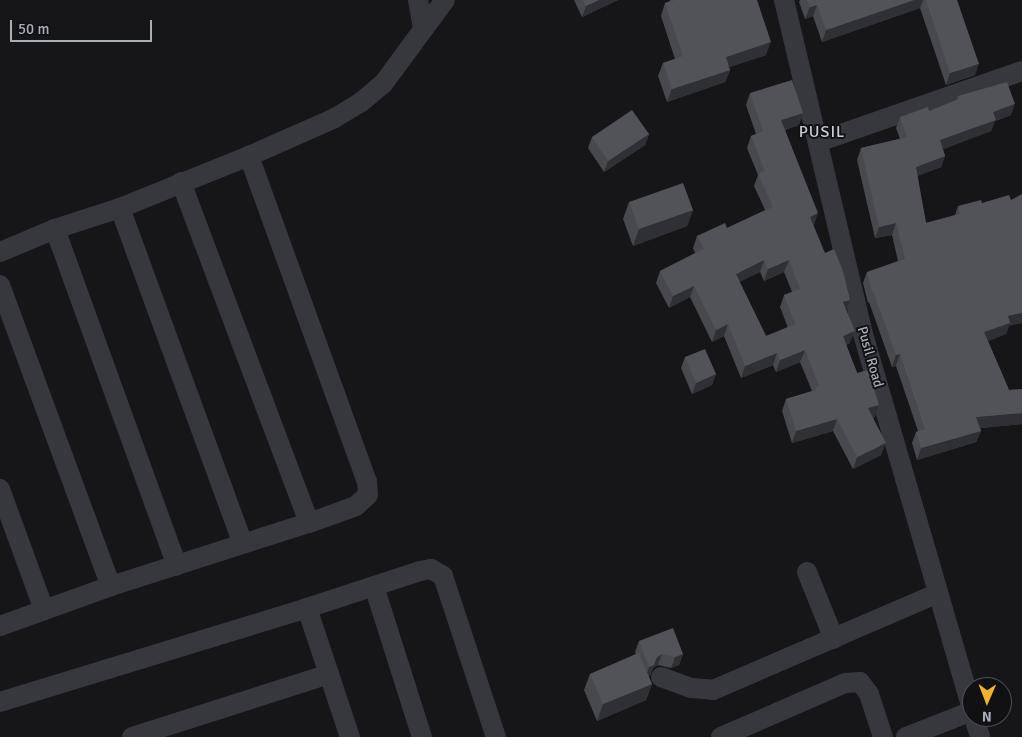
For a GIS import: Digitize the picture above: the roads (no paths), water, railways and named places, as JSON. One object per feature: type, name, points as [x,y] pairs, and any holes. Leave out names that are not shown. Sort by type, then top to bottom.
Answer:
[{"type":"street","points":[[418,0],[423,28]]},
{"type":"street","points":[[0,252],[55,229],[120,208],[249,156],[333,118],[360,103],[383,84],[445,0]]},
{"type":"street","name":"Pusil Road","points":[[784,0],[861,327],[962,677]]},
{"type":"street","points":[[818,142],[1022,71]]},
{"type":"street","points":[[0,626],[242,542],[309,523],[356,506],[368,496],[367,482],[249,156]]},
{"type":"street","points":[[181,182],[309,523]]},
{"type":"street","points":[[120,208],[242,542]]},
{"type":"street","points":[[55,229],[177,566]]},
{"type":"street","points":[[0,285],[111,586]]},
{"type":"street","points":[[0,489],[44,610]]},
{"type":"street","points":[[0,702],[431,569],[443,576],[496,737]]},
{"type":"street","points":[[808,572],[834,639]]},
{"type":"street","points":[[374,586],[422,737]]},
{"type":"street","points":[[661,677],[692,688],[713,690],[938,593]]},
{"type":"street","points":[[307,608],[350,737]]},
{"type":"street","points":[[132,737],[329,674]]},
{"type":"street","points":[[720,737],[845,683],[860,682],[869,694],[883,737]]},
{"type":"street","points":[[906,737],[962,714]]},
{"type":"district","name":"PUSIL","points":[[822,132]]}]
